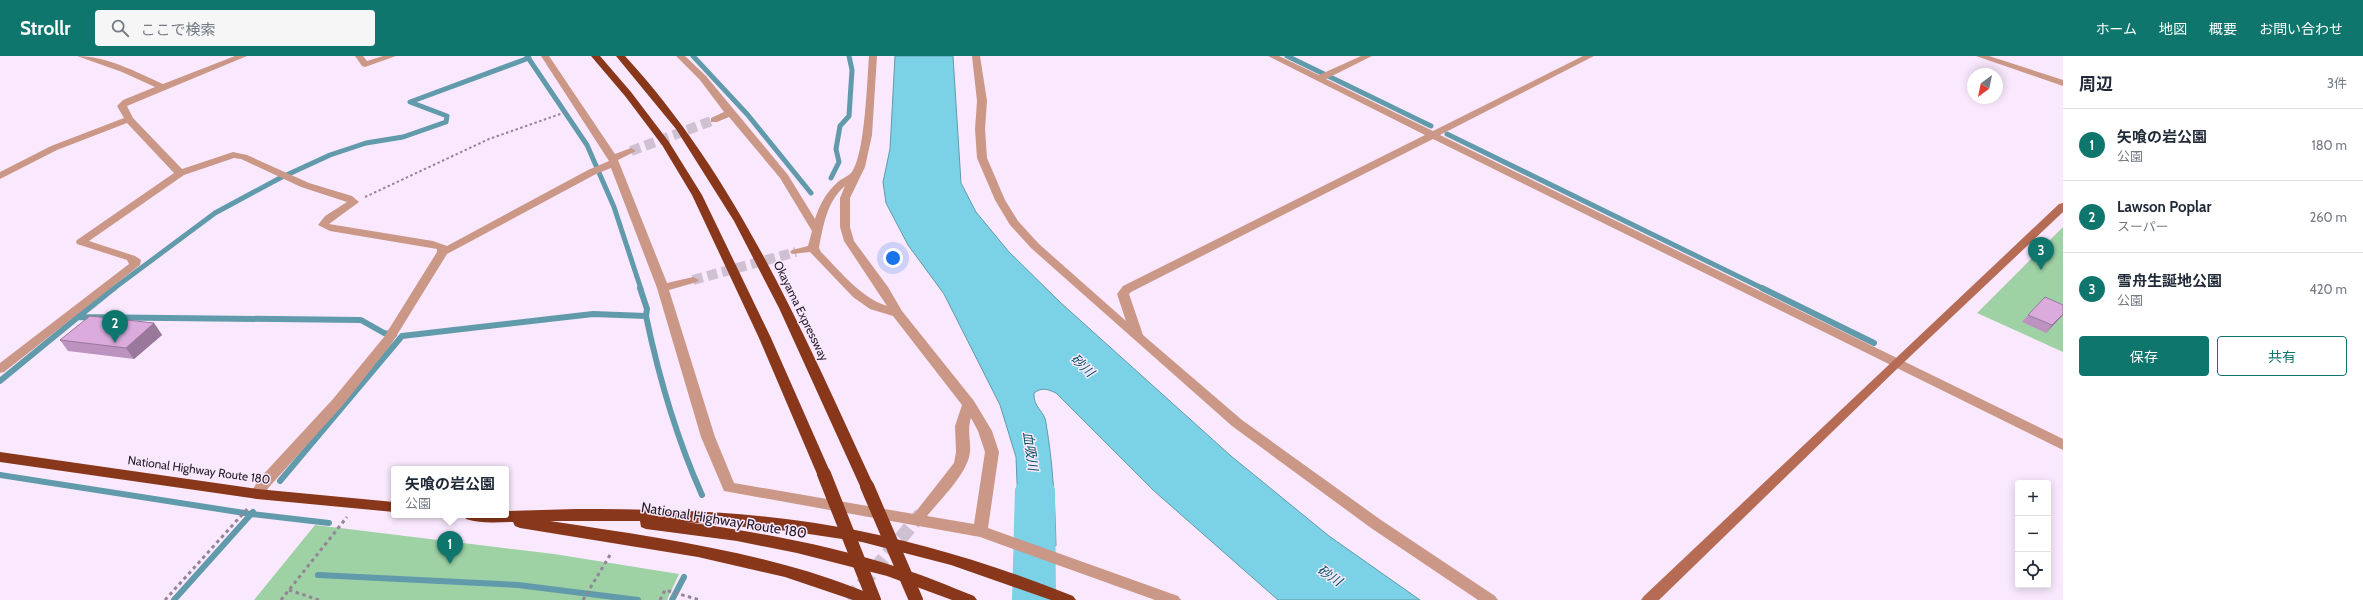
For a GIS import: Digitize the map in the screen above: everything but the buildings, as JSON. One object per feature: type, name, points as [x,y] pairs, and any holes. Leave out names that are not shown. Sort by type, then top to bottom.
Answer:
[{"type":"highway","points":[[595,56],[628,94],[666,144],[697,195],[765,338],[824,474],[874,600]]},
{"type":"highway","name":"Okayama Expressway","points":[[620,56],[649,88],[687,138],[721,190],[755,251],[780,300],[867,486],[916,600]]},
{"type":"highway","name":"National Highway Route 180","points":[[0,457],[257,494],[391,507]]},
{"type":"highway","points":[[509,516],[603,513],[789,526],[872,539],[993,570],[1068,600]]},
{"type":"highway","name":"National Highway Route 180","points":[[509,517],[594,518],[690,528],[787,544],[888,570],[969,600]]},
{"type":"highway","name":"National Highway Route 180","points":[[497,518],[732,556],[821,580],[844,594],[871,600]]},
{"type":"street","points":[[81,56],[125,70],[162,87]]},
{"type":"street","points":[[180,173],[129,119],[122,106],[126,102],[162,87],[243,56]]},
{"type":"street","points":[[359,56],[365,64],[392,56]]},
{"type":"street","points":[[545,56],[611,163],[663,288],[699,408],[729,487],[980,531],[1001,537],[1076,566],[1173,600]]},
{"type":"street","points":[[680,56],[703,78],[730,114],[784,177],[817,231]]},
{"type":"street","points":[[873,56],[867,135],[860,167],[846,198],[845,227],[849,241],[884,290],[897,313],[968,404],[985,431],[992,452],[980,531]]},
{"type":"street","points":[[976,56],[982,100],[980,129],[982,158],[1000,200],[1014,223],[1035,246],[1238,423],[1376,524],[1490,600]]},
{"type":"street","points":[[1272,56],[1324,77],[1434,136],[2063,445]]},
{"type":"street","points":[[1324,77],[1368,56]]},
{"type":"street","points":[[1138,336],[1123,294],[1127,289],[1434,136],[1590,56]]},
{"type":"street","points":[[1980,56],[2063,83]]},
{"type":"street","points":[[714,120],[730,114]]},
{"type":"street","points":[[0,176],[54,148],[129,119]]},
{"type":"street","points":[[257,494],[264,483],[338,402],[391,335],[443,252],[631,151]]},
{"type":"street","points":[[0,369],[134,265],[135,260],[131,258],[80,242],[180,173],[233,155],[244,157],[285,176],[354,202],[347,209],[325,220],[323,225],[330,228],[433,244],[442,247],[443,252]]},
{"type":"street","points":[[857,173],[834,189],[825,204],[813,248],[816,254],[857,294],[874,306],[897,313]]},
{"type":"street","points":[[1649,600],[1896,362],[2063,206]]},
{"type":"street","points":[[796,252],[813,248]]},
{"type":"street","points":[[663,288],[693,280]]},
{"type":"street","points":[[921,514],[960,464],[963,452],[962,426],[968,404]]},
{"type":"path","points":[[354,202],[459,151],[497,135],[560,113]]},
{"type":"path","points":[[281,600],[358,504]]},
{"type":"path","points":[[165,600],[245,511]]},
{"type":"path","points":[[583,600],[610,555]]},
{"type":"path","points":[[288,590],[306,594],[320,600]]},
{"type":"path","points":[[660,600],[665,590],[700,600]]},
{"type":"green space","points":[[2063,227],[2063,352],[1977,313]]},
{"type":"green space","points":[[315,525],[554,554],[679,574],[667,600],[254,600]]},
{"type":"water","name":"砂川","points":[[895,56],[953,56],[961,183],[976,212],[1009,252],[1061,303],[1231,456],[1329,536],[1420,600],[1278,600],[1153,490],[1056,393],[1042,389],[1034,393],[1034,398],[1037,406],[1044,415],[1048,438],[1053,484],[1056,546],[1019,532],[1016,457],[1000,405],[944,294],[908,245],[886,203],[883,182],[890,149]]},
{"type":"waterway","points":[[693,56],[747,114],[811,193]]},
{"type":"waterway","points":[[831,178],[839,162],[836,149],[840,126],[849,116],[852,70],[849,56]]},
{"type":"waterway","points":[[1287,56],[1431,126]]},
{"type":"waterway","points":[[113,289],[215,213],[280,178],[330,155],[366,143],[403,137],[446,122],[447,116],[410,102],[528,58]]},
{"type":"waterway","points":[[528,58],[587,145],[614,207],[641,289]]},
{"type":"waterway","points":[[1447,134],[1764,289]]},
{"type":"waterway","points":[[78,317],[114,288]]},
{"type":"waterway","points":[[640,288],[647,309],[646,316]]},
{"type":"waterway","points":[[1762,288],[1874,343]]},
{"type":"waterway","points":[[280,481],[402,336],[593,314],[646,316]]},
{"type":"waterway","points":[[646,316],[669,407],[684,451],[702,495]]},
{"type":"waterway","points":[[0,381],[78,317]]},
{"type":"waterway","points":[[78,317],[361,320],[384,333],[394,335]]},
{"type":"waterway","points":[[0,475],[251,514]]},
{"type":"waterway","name":"血吸川","points":[[1034,600],[1035,489]]},
{"type":"waterway","points":[[174,600],[251,514]]},
{"type":"waterway","points":[[251,514],[329,523]]},
{"type":"waterway","points":[[318,575],[518,585],[638,600]]},
{"type":"waterway","points":[[672,600],[684,577]]},
{"type":"tunnel","points":[[631,151],[714,120]]},
{"type":"tunnel","points":[[693,280],[796,252]]},
{"type":"tunnel","points":[[849,600],[921,514]]},
{"type":"place","name":"雪舟生誕地公園","points":[[2041,270]]},
{"type":"place","name":"Lawson Poplar","points":[[115,343]]},
{"type":"place","name":"矢喰の岩公園","points":[[450,564]]}]
